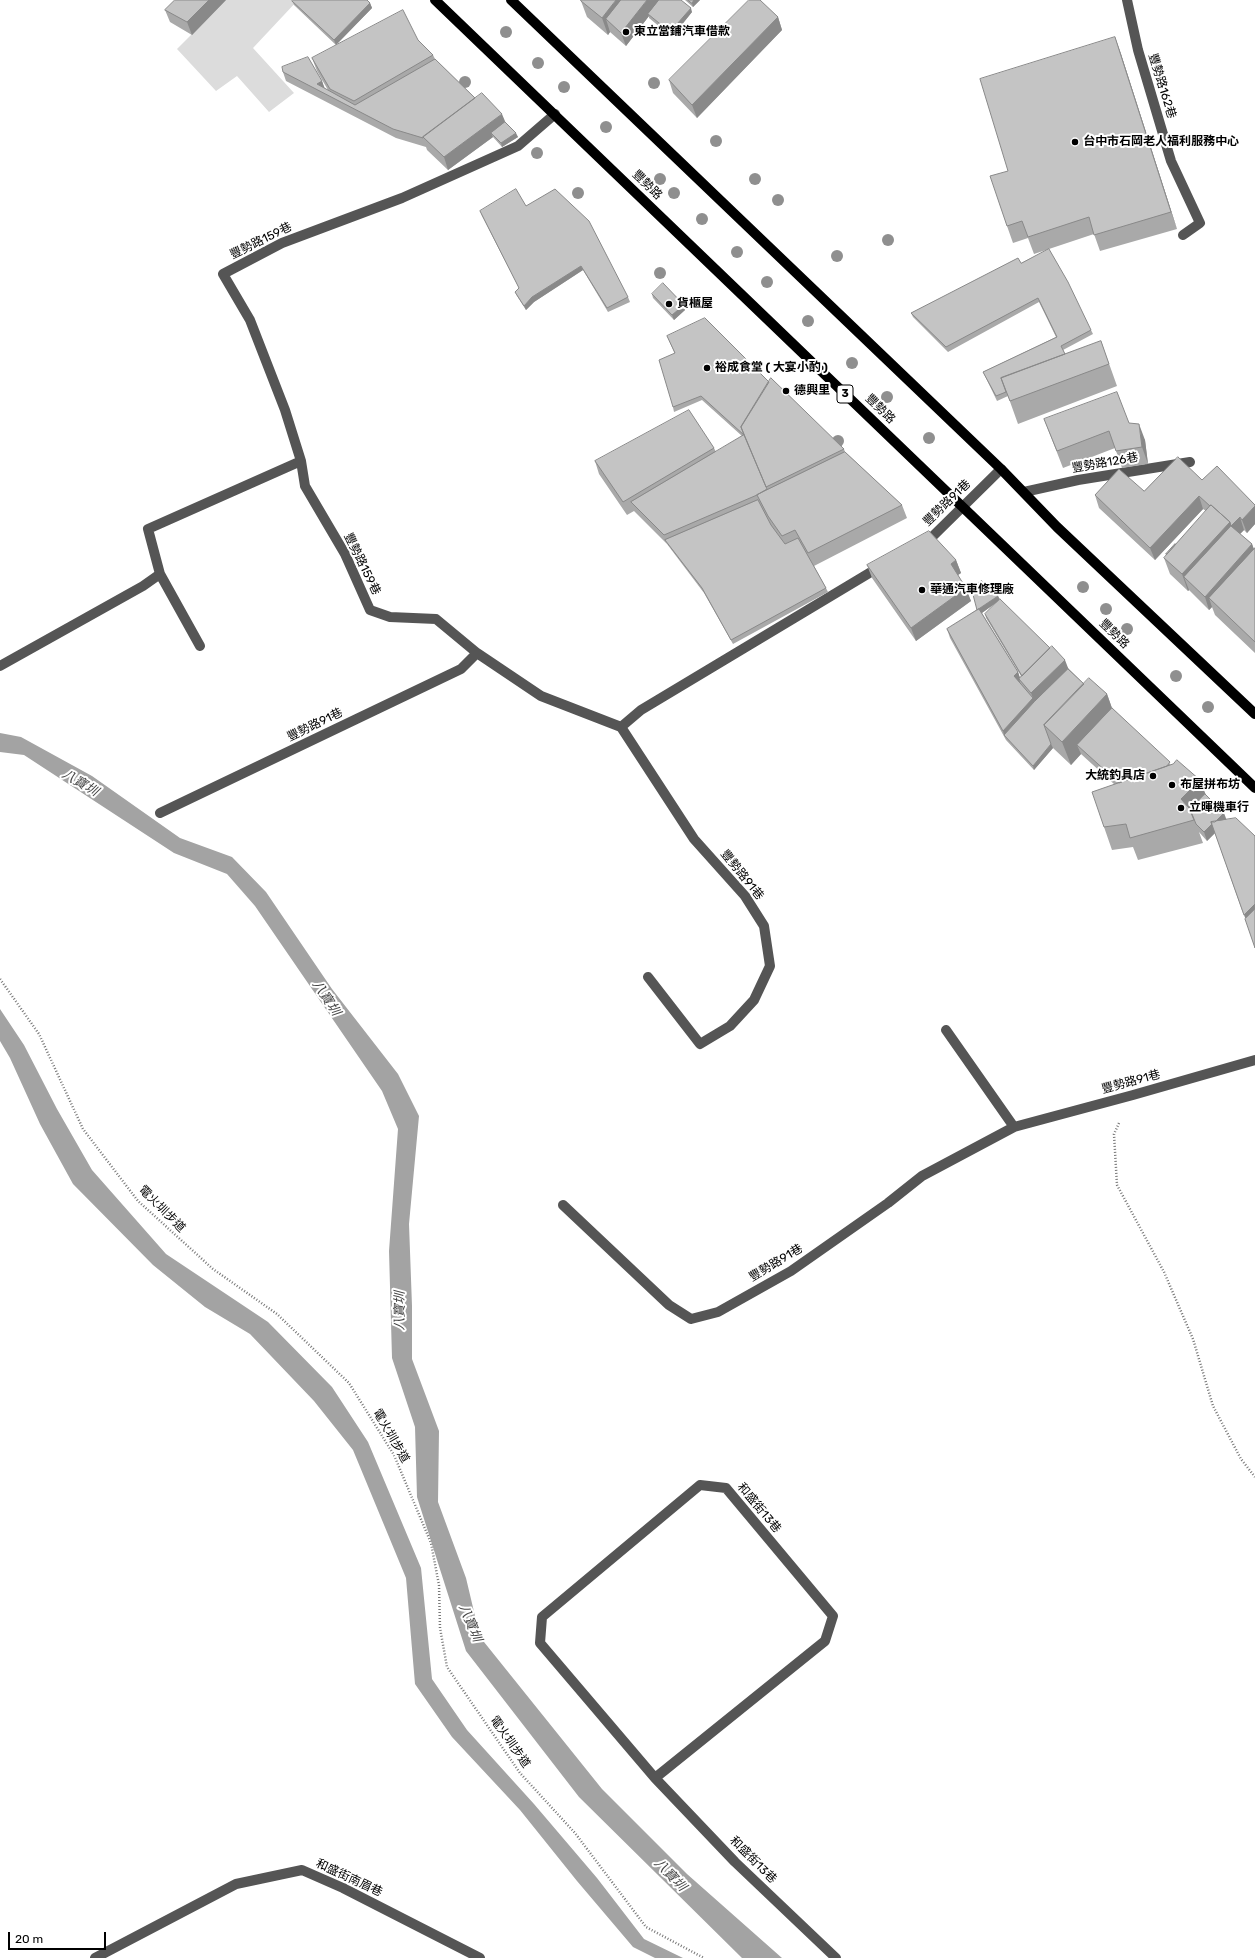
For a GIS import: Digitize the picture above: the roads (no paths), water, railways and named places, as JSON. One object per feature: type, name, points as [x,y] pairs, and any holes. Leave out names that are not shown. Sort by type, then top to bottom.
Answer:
[{"type":"main road","name":"豐勢路","points":[[435,0],[1255,788]]},
{"type":"main road","points":[[511,0],[1001,469],[1057,527],[1255,714]]},
{"type":"street","name":"豐勢路162巷","points":[[1127,0],[1138,50],[1171,161],[1200,223],[1183,235]]},
{"type":"street","name":"豐勢路159巷","points":[[477,653],[436,619],[390,617],[370,610],[345,554],[305,486],[301,461],[285,410],[250,320],[223,274],[282,243],[402,198],[518,146],[555,114]]},
{"type":"street","points":[[200,646],[160,574],[148,529],[301,461]]},
{"type":"street","name":"豐勢路126巷","points":[[1024,492],[1078,480],[1190,462]]},
{"type":"street","name":"豐勢路91巷","points":[[913,547],[933,536],[1001,469]]},
{"type":"street","points":[[477,653],[541,696],[621,727],[641,710],[888,562]]},
{"type":"street","points":[[0,666],[144,586],[160,574]]},
{"type":"street","name":"豐勢路91巷","points":[[160,813],[461,669],[477,653]]},
{"type":"street","name":"豐勢路91巷","points":[[621,727],[694,838],[745,896],[764,926],[770,966],[754,1000],[730,1026],[700,1044],[648,977]]},
{"type":"street","points":[[946,1030],[1014,1127]]},
{"type":"street","name":"豐勢路91巷","points":[[563,1205],[669,1305],[691,1319],[718,1312],[791,1271],[888,1203],[922,1176],[1014,1127],[1255,1060]]},
{"type":"street","name":"和盛街13巷","points":[[655,1778],[825,1641],[833,1616],[726,1488],[700,1485],[542,1617],[540,1643],[655,1778],[735,1862],[836,1958]]},
{"type":"street","name":"和盛街南眉巷","points":[[95,1958],[236,1884],[302,1870],[343,1888],[480,1958]]},
{"type":"water","name":"八寶圳","points":[[0,733],[21,737],[92,776],[180,838],[232,857],[266,892],[332,989],[398,1074],[419,1116],[409,1224],[412,1359],[439,1431],[438,1502],[466,1578],[480,1637],[602,1789],[687,1874],[782,1958],[742,1958],[579,1797],[466,1651],[417,1497],[415,1427],[392,1358],[389,1251],[398,1129],[382,1091],[255,906],[227,874],[174,853],[24,755],[0,752]]},
{"type":"water","name":"八寶圳","points":[[0,1009],[24,1045],[57,1109],[92,1170],[166,1254],[268,1322],[332,1387],[368,1442],[421,1568],[432,1679],[467,1730],[534,1804],[597,1878],[644,1939],[683,1958],[655,1958],[633,1947],[577,1881],[520,1810],[452,1737],[415,1684],[406,1578],[353,1450],[314,1401],[250,1334],[205,1307],[153,1265],[73,1184],[40,1124],[10,1058],[0,1041]]},
{"type":"place","name":"東立當鋪汽車借款","points":[[626,32]]},
{"type":"place","name":"台中市石岡老人福利服務中心","points":[[1075,142]]},
{"type":"place","name":"貨櫃屋","points":[[669,304]]},
{"type":"place","name":"裕成食堂 ( 大宴小酌 )","points":[[707,368]]},
{"type":"place","name":"德興里","points":[[786,391]]},
{"type":"place","name":"華通汽車修理廠","points":[[922,590]]},
{"type":"place","name":"大統釣具店","points":[[1153,776]]},
{"type":"place","name":"布屋拼布坊","points":[[1172,785]]},
{"type":"place","name":"立暉機車行","points":[[1181,808]]}]
